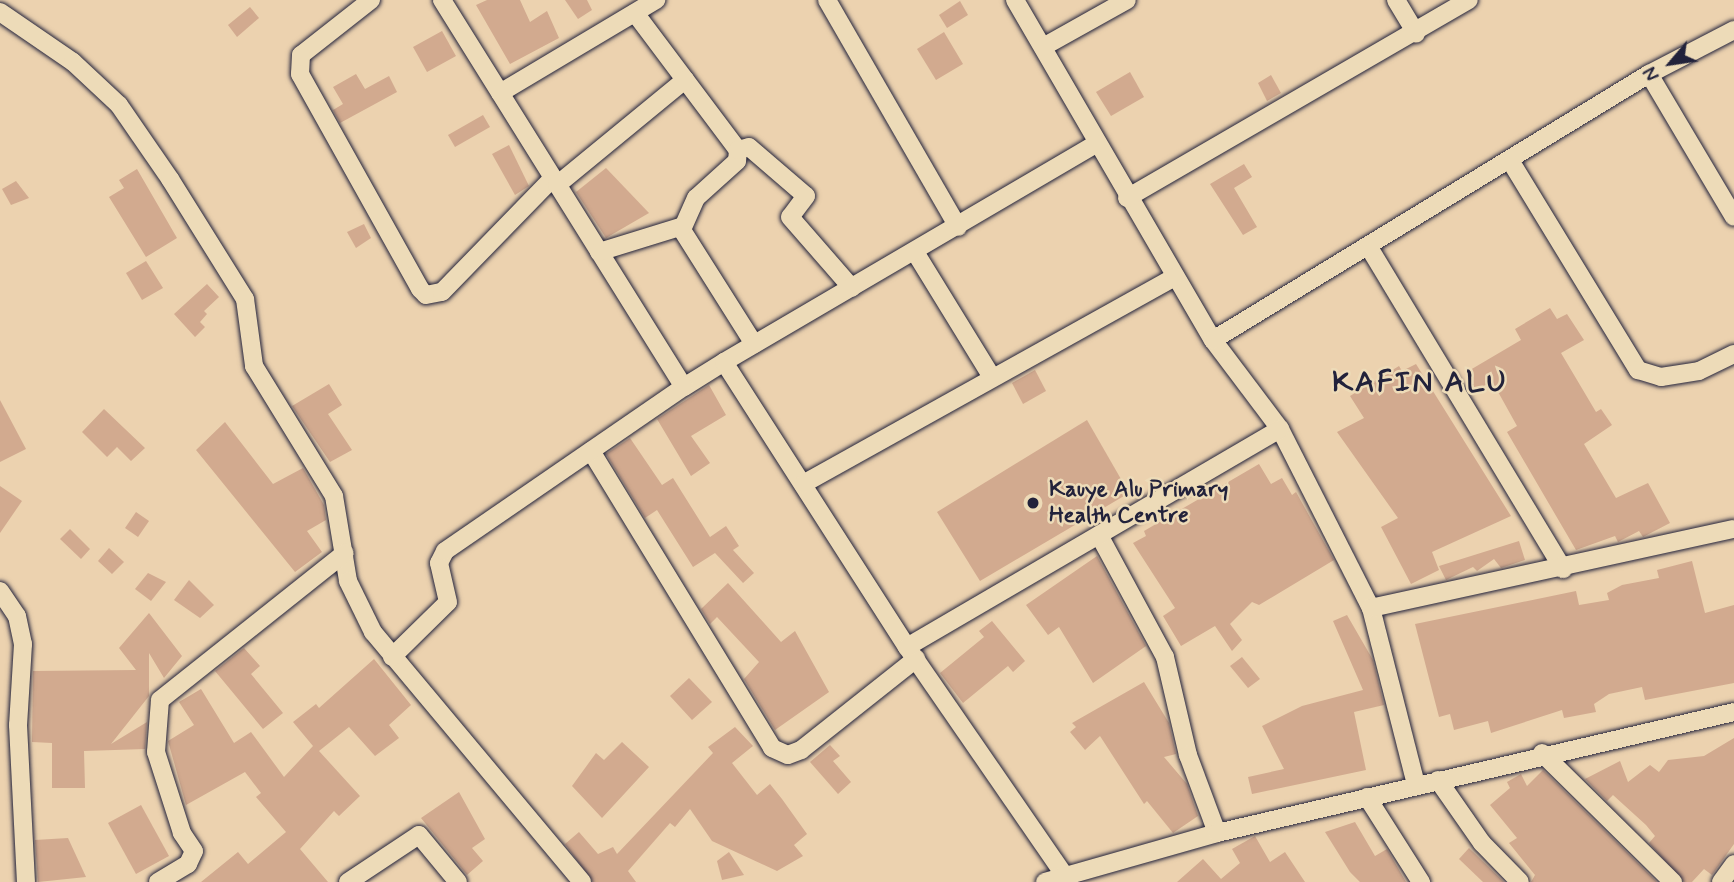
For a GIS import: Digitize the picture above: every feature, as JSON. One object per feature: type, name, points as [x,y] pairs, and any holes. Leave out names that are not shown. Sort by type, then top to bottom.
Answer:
[{"type":"street","points":[[371,0],[301,55],[300,74],[420,289],[426,295],[442,292],[556,182],[685,80]]},
{"type":"street","points":[[442,0],[684,387]]},
{"type":"street","points":[[500,93],[656,0]]},
{"type":"street","points":[[827,0],[958,227]]},
{"type":"street","points":[[1015,0],[1127,198],[1213,340],[1280,429],[1371,608],[1416,785]]},
{"type":"street","points":[[1043,47],[1127,0]]},
{"type":"street","points":[[1396,0],[1416,33]]},
{"type":"street","points":[[1127,198],[1469,0]]},
{"type":"street","points":[[0,12],[73,62],[119,105],[170,179],[245,299],[254,366],[324,474],[340,510],[345,554],[359,606],[392,657],[582,882]]},
{"type":"street","points":[[635,13],[738,150],[737,161],[696,198],[683,226],[686,243],[754,344]]},
{"type":"street","points":[[1213,340],[1370,249],[1649,74],[1734,30]]},
{"type":"street","points":[[1649,74],[1734,217]]},
{"type":"street","points":[[392,657],[447,602],[439,563],[444,551],[724,362],[1096,144]]},
{"type":"street","points":[[738,150],[749,147],[806,196],[790,217],[852,288]]},
{"type":"street","points":[[1511,162],[1637,370],[1661,377],[1699,371],[1734,354]]},
{"type":"street","points":[[599,252],[683,226]]},
{"type":"street","points":[[1370,249],[1563,569]]},
{"type":"street","points":[[915,252],[992,377]]},
{"type":"street","points":[[803,484],[1175,277]]},
{"type":"street","points":[[724,362],[911,653],[1069,880]]},
{"type":"street","points":[[591,451],[772,748],[788,755],[801,750],[911,653],[1099,535],[1280,429]]},
{"type":"street","points":[[1371,608],[1563,569],[1734,529]]},
{"type":"street","points":[[1099,535],[1165,657],[1188,755],[1217,833]]},
{"type":"street","points":[[158,882],[188,864],[194,851],[182,833],[156,752],[160,700],[345,554]]},
{"type":"street","points":[[0,591],[17,616],[23,644],[18,725],[26,882]]},
{"type":"street","points":[[1045,882],[1069,880],[1217,833],[1542,753],[1734,712]]},
{"type":"street","points":[[1542,753],[1673,882]]},
{"type":"street","points":[[1438,780],[1482,843],[1520,882]]},
{"type":"street","points":[[1367,797],[1421,882]]},
{"type":"street","points":[[348,882],[419,835],[458,882]]},
{"type":"street","points":[[1721,882],[1734,864]]},
{"type":"building","points":[[487,0],[520,0],[530,22],[547,11],[559,38],[510,64],[476,5]]},
{"type":"building","points":[[565,0],[587,0],[592,10],[578,19]]},
{"type":"building","points":[[960,1],[968,15],[947,28],[939,15]]},
{"type":"building","points":[[250,7],[259,18],[237,37],[228,25]]},
{"type":"building","points":[[442,31],[456,56],[427,72],[413,47]]},
{"type":"building","points":[[944,32],[963,64],[936,80],[917,49]]},
{"type":"building","points":[[1130,72],[1144,97],[1111,116],[1096,92]]},
{"type":"building","points":[[356,74],[365,89],[389,76],[397,92],[340,123],[333,110],[343,104],[333,87]]},
{"type":"building","points":[[1271,75],[1281,93],[1267,101],[1258,83]]},
{"type":"building","points":[[483,115],[490,127],[455,147],[448,135]]},
{"type":"building","points":[[509,145],[529,186],[515,195],[492,154]]},
{"type":"building","points":[[1244,164],[1252,177],[1234,188],[1257,227],[1243,235],[1210,184]]},
{"type":"building","points":[[606,168],[649,213],[606,238],[576,192]]},
{"type":"building","points":[[137,169],[177,238],[146,257],[109,197],[124,188],[119,180]]},
{"type":"building","points":[[16,181],[29,198],[11,205],[2,189]]},
{"type":"building","points":[[364,224],[371,238],[356,248],[347,232]]},
{"type":"building","points":[[146,261],[163,288],[142,300],[126,273]]},
{"type":"building","points":[[207,284],[219,297],[204,311],[207,314],[200,322],[205,327],[195,337],[174,314]]},
{"type":"building","points":[[1550,308],[1557,319],[1567,314],[1584,340],[1561,353],[1596,412],[1601,409],[1612,425],[1584,444],[1616,498],[1648,483],[1670,523],[1643,537],[1639,531],[1618,542],[1615,536],[1576,550],[1507,432],[1517,426],[1492,381],[1475,391],[1465,373],[1521,340],[1515,329]]},
{"type":"building","points":[[1416,364],[1511,516],[1432,552],[1439,570],[1411,584],[1381,527],[1398,518],[1337,432],[1364,418],[1350,396],[1399,366],[1402,371]]},
{"type":"building","points":[[1035,370],[1046,391],[1023,404],[1012,383]]},
{"type":"building","points":[[329,384],[342,405],[328,414],[352,450],[330,462],[292,406]]},
{"type":"building","points":[[709,385],[726,415],[691,436],[710,463],[691,476],[657,419]]},
{"type":"building","points":[[0,400],[26,449],[0,462]]},
{"type":"building","points":[[104,409],[145,448],[131,461],[117,447],[107,457],[82,432]]},
{"type":"building","name":"Kauye Alu Primary Health Centre","points":[[1087,420],[1129,493],[980,581],[937,512]]},
{"type":"building","points":[[225,422],[273,484],[303,468],[324,505],[326,520],[307,531],[322,552],[295,572],[196,450]]},
{"type":"building","points":[[630,438],[662,485],[673,478],[710,537],[726,526],[739,546],[733,550],[754,573],[743,583],[715,553],[693,567],[657,510],[645,518],[606,454]]},
{"type":"building","points":[[1259,464],[1271,484],[1282,478],[1292,495],[1296,492],[1334,560],[1259,605],[1252,602],[1230,624],[1242,640],[1232,651],[1215,626],[1181,646],[1163,616],[1175,608],[1133,543],[1146,536],[1144,531]]},
{"type":"building","points":[[0,486],[22,501],[0,533]]},
{"type":"building","points":[[136,512],[149,521],[138,537],[125,528]]},
{"type":"building","points":[[70,529],[90,549],[81,559],[60,539]]},
{"type":"building","points":[[1519,541],[1525,560],[1501,568],[1494,559],[1477,571],[1473,567],[1446,580],[1439,566]]},
{"type":"building","points":[[109,548],[124,562],[112,574],[98,561]]},
{"type":"building","points":[[1097,556],[1146,646],[1093,683],[1059,627],[1048,635],[1026,605]]},
{"type":"building","points":[[1692,561],[1705,613],[1734,605],[1734,683],[1645,700],[1642,687],[1609,694],[1594,704],[1596,712],[1564,718],[1562,710],[1491,733],[1488,721],[1454,730],[1450,714],[1439,717],[1415,624],[1576,591],[1579,605],[1609,600],[1607,593],[1622,585],[1659,578],[1657,570]]},
{"type":"building","points":[[148,573],[166,582],[151,601],[135,589]]},
{"type":"building","points":[[189,580],[214,605],[200,618],[174,600]]},
{"type":"building","points":[[728,583],[781,642],[795,631],[829,692],[775,730],[744,679],[759,662],[717,617],[710,624],[701,609]]},
{"type":"building","points":[[149,613],[182,656],[164,678],[149,653],[149,696],[111,744],[147,722],[145,749],[84,751],[85,788],[52,788],[52,743],[32,742],[33,671],[136,670],[119,648]]},
{"type":"building","points":[[1347,615],[1373,660],[1384,705],[1354,712],[1366,770],[1252,794],[1248,777],[1284,769],[1262,726],[1302,706],[1363,690],[1333,621]]},
{"type":"building","points":[[992,621],[1025,661],[1013,672],[1008,666],[963,703],[940,673],[984,637],[979,631]]},
{"type":"building","points":[[244,648],[260,666],[251,674],[283,713],[263,729],[215,671]]},
{"type":"building","points":[[1242,657],[1260,679],[1248,688],[1230,666]]},
{"type":"building","points":[[374,659],[411,705],[389,725],[399,738],[375,756],[349,727],[319,751],[360,796],[339,816],[334,811],[300,849],[328,882],[201,882],[238,852],[248,864],[286,832],[256,797],[261,793],[245,772],[186,805],[168,741],[194,725],[179,702],[201,689],[234,743],[251,732],[284,777],[313,746],[293,722],[316,704],[319,708]]},
{"type":"building","points":[[689,678],[712,702],[692,720],[670,696]]},
{"type":"building","points":[[1144,682],[1169,723],[1176,754],[1164,757],[1187,784],[1198,816],[1173,833],[1147,801],[1144,804],[1100,736],[1085,750],[1070,732],[1076,727],[1072,723]]},
{"type":"building","points":[[735,727],[753,746],[732,763],[757,795],[770,784],[782,799],[807,834],[794,845],[803,856],[777,871],[712,841],[690,809],[675,827],[670,823],[628,871],[636,882],[593,882],[565,844],[579,832],[598,854],[613,847],[617,854],[713,753],[708,747]]},
{"type":"building","points":[[1734,738],[1734,844],[1712,875],[1704,869],[1692,882],[1684,882],[1649,843],[1655,836],[1646,825],[1613,795],[1607,801],[1585,779],[1620,761],[1628,782],[1650,765],[1659,772],[1668,760],[1704,756]]},
{"type":"building","points":[[622,742],[649,767],[602,818],[572,786],[596,753],[604,760]]},
{"type":"building","points":[[830,745],[840,756],[833,761],[851,782],[838,794],[810,762]]},
{"type":"building","points":[[1543,770],[1657,882],[1531,882],[1535,875],[1509,843],[1517,838],[1490,805],[1510,788],[1507,782],[1521,774],[1527,786]]},
{"type":"building","points":[[459,792],[485,839],[472,848],[483,861],[467,875],[421,818]]},
{"type":"building","points":[[141,805],[169,856],[136,874],[108,823]]},
{"type":"building","points":[[1355,822],[1375,856],[1387,849],[1406,882],[1360,882],[1350,872],[1325,832]]},
{"type":"building","points":[[1255,836],[1270,862],[1285,852],[1305,882],[1177,882],[1203,859],[1221,879],[1240,863],[1232,849]]},
{"type":"building","points":[[68,838],[86,877],[38,882],[35,840]]},
{"type":"building","points":[[1469,848],[1504,882],[1483,882],[1459,859]]},
{"type":"building","points":[[729,852],[744,875],[722,880],[717,861]]},
{"type":"place","name":"Kauye Alu Primary Health Centre","points":[[1033,503]]},
{"type":"district","name":"KAFIN ALU","points":[[1420,383]]}]
